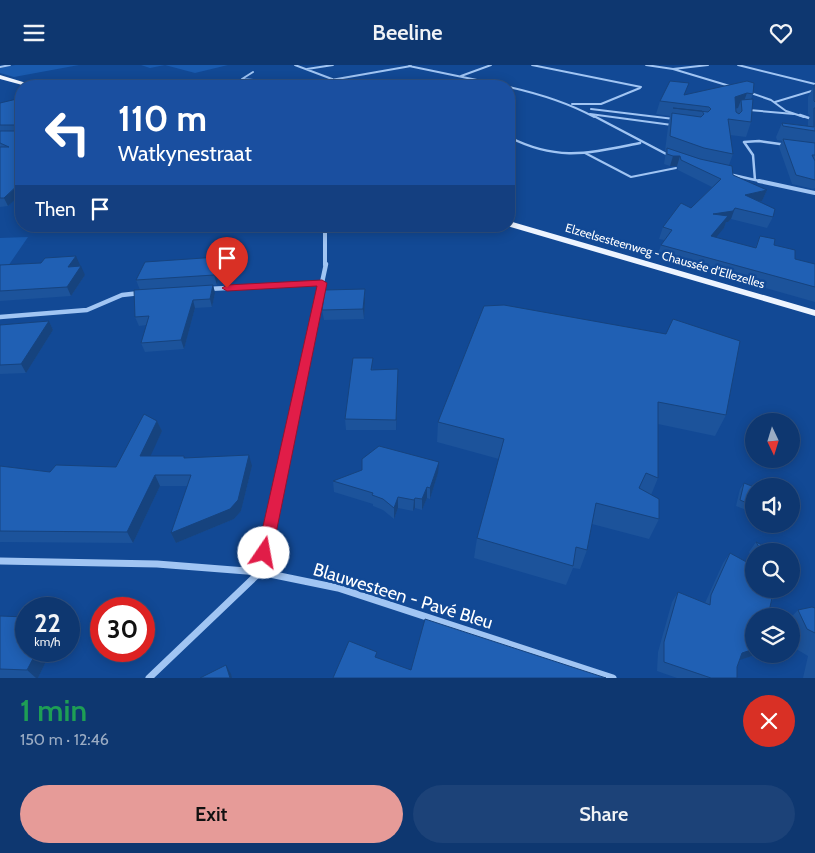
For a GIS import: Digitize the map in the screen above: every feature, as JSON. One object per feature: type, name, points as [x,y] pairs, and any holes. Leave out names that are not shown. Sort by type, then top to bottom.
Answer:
[{"type":"main road","points":[[0,77],[15,81]]},
{"type":"main road","name":"Elzeelsesteenweg - Chaussée d'Ellezelles","points":[[515,226],[815,313]]},
{"type":"street","points":[[2,66],[10,65]]},
{"type":"street","points":[[295,65],[332,80],[411,66]]},
{"type":"street","points":[[306,69],[333,65]]},
{"type":"street","points":[[406,65],[477,80]]},
{"type":"street","points":[[460,76],[491,65]]},
{"type":"street","points":[[532,65],[641,87],[591,109],[589,114]]},
{"type":"street","points":[[646,65],[673,69],[733,87]]},
{"type":"street","points":[[673,69],[708,65]]},
{"type":"street","points":[[738,65],[815,84]]},
{"type":"street","points":[[253,72],[242,79],[253,80]]},
{"type":"street","points":[[515,89],[544,95],[570,104],[673,157]]},
{"type":"street","points":[[742,90],[775,102],[786,111],[815,119]]},
{"type":"street","points":[[775,102],[815,90]]},
{"type":"street","points":[[570,104],[601,104]]},
{"type":"street","points":[[515,141],[527,148],[568,154],[585,153],[641,142]]},
{"type":"street","points":[[755,180],[753,155],[744,142],[759,141],[796,146]]},
{"type":"street","points":[[725,173],[815,193]]},
{"type":"street","points":[[149,678],[260,572],[322,283],[326,261],[325,232]]},
{"type":"street","points":[[198,290],[322,283]]},
{"type":"street","points":[[0,317],[87,310],[122,295],[151,293]]},
{"type":"street","name":"Blauwesteen - Pavé Bleu","points":[[0,561],[157,564],[260,572],[338,589],[614,678]]},
{"type":"lane","points":[[591,109],[676,120]]},
{"type":"lane","points":[[743,109],[794,114]]},
{"type":"lane","points":[[589,114],[677,125]]},
{"type":"lane","points":[[585,153],[631,177],[676,168]]},
{"type":"shaded area","points":[[15,65],[79,65],[14,77],[0,73],[0,68]]},
{"type":"shaded area","points":[[141,65],[165,65],[150,68]]},
{"type":"shaded area","points":[[165,65],[228,65],[195,73]]},
{"type":"shaded area","points":[[28,237],[4,272],[0,272],[0,238]]},
{"type":"building","points":[[670,81],[689,83],[684,95],[747,81],[754,83],[753,94],[747,93],[735,97],[736,112],[739,114],[742,111],[741,100],[753,99],[751,122],[728,119],[733,154],[704,148],[670,136],[672,113],[701,117],[704,114],[702,111],[708,112],[711,109],[709,107],[660,101]]},
{"type":"building","points":[[815,85],[815,102],[814,101]]},
{"type":"building","points":[[15,99],[15,125],[0,125],[0,103]]},
{"type":"building","points":[[814,108],[815,131],[783,126],[782,123],[814,127]]},
{"type":"building","points":[[0,131],[15,131],[15,188],[4,198],[0,198],[0,147],[9,147],[0,143]]},
{"type":"building","points":[[783,139],[815,143],[815,155],[812,155],[815,161],[815,180],[796,175]]},
{"type":"building","points":[[667,148],[700,159],[732,166],[733,175],[767,190],[745,195],[775,209],[773,217],[735,208],[733,211],[713,214],[728,216],[711,236],[756,248],[760,236],[775,239],[774,245],[795,250],[795,259],[815,264],[815,287],[661,245],[672,230],[663,227],[681,203],[691,208],[721,179],[681,160],[680,156],[667,154]]},
{"type":"building","points":[[76,256],[68,267],[81,266],[67,287],[0,291],[0,265],[41,263],[45,258]]},
{"type":"building","points":[[218,257],[214,275],[136,280],[145,262]]},
{"type":"building","points":[[213,285],[210,299],[193,300],[181,340],[141,343],[149,316],[135,317],[134,290]]},
{"type":"building","points":[[365,289],[363,309],[322,310],[325,290]]},
{"type":"building","points":[[504,305],[666,334],[673,319],[740,341],[726,415],[658,402],[658,478],[646,473],[639,488],[659,499],[659,519],[596,503],[587,550],[576,547],[573,566],[477,538],[504,439],[438,422],[484,306]]},
{"type":"building","points":[[49,321],[21,364],[0,365],[0,325]]},
{"type":"building","points":[[353,358],[373,358],[371,370],[398,369],[396,420],[345,419]]},
{"type":"building","points":[[144,414],[157,421],[140,456],[184,456],[184,458],[249,455],[238,500],[230,509],[171,533],[191,475],[155,475],[127,532],[0,531],[0,466],[50,472],[56,465],[116,467]]},
{"type":"building","points":[[379,446],[439,462],[430,488],[427,487],[422,499],[415,498],[414,500],[398,497],[394,508],[383,499],[372,495],[373,493],[333,481],[362,470],[362,459]]},
{"type":"building","points":[[744,483],[745,502],[740,500]]},
{"type":"building","points":[[730,553],[745,561],[745,598],[772,598],[770,608],[745,608],[745,652],[742,653],[737,667],[737,678],[711,678],[664,662],[664,642],[678,592],[710,605],[711,595]]},
{"type":"building","points":[[815,608],[815,633],[807,629],[800,614],[800,610]]},
{"type":"building","points":[[0,616],[15,617],[15,662],[31,662],[27,670],[0,669]]},
{"type":"building","points":[[425,619],[606,678],[333,678],[349,641],[377,652],[375,657],[411,670]]},
{"type":"building","points":[[226,665],[230,678],[200,678]]},
{"type":"route","points":[[227,288],[322,283],[264,553]]}]
